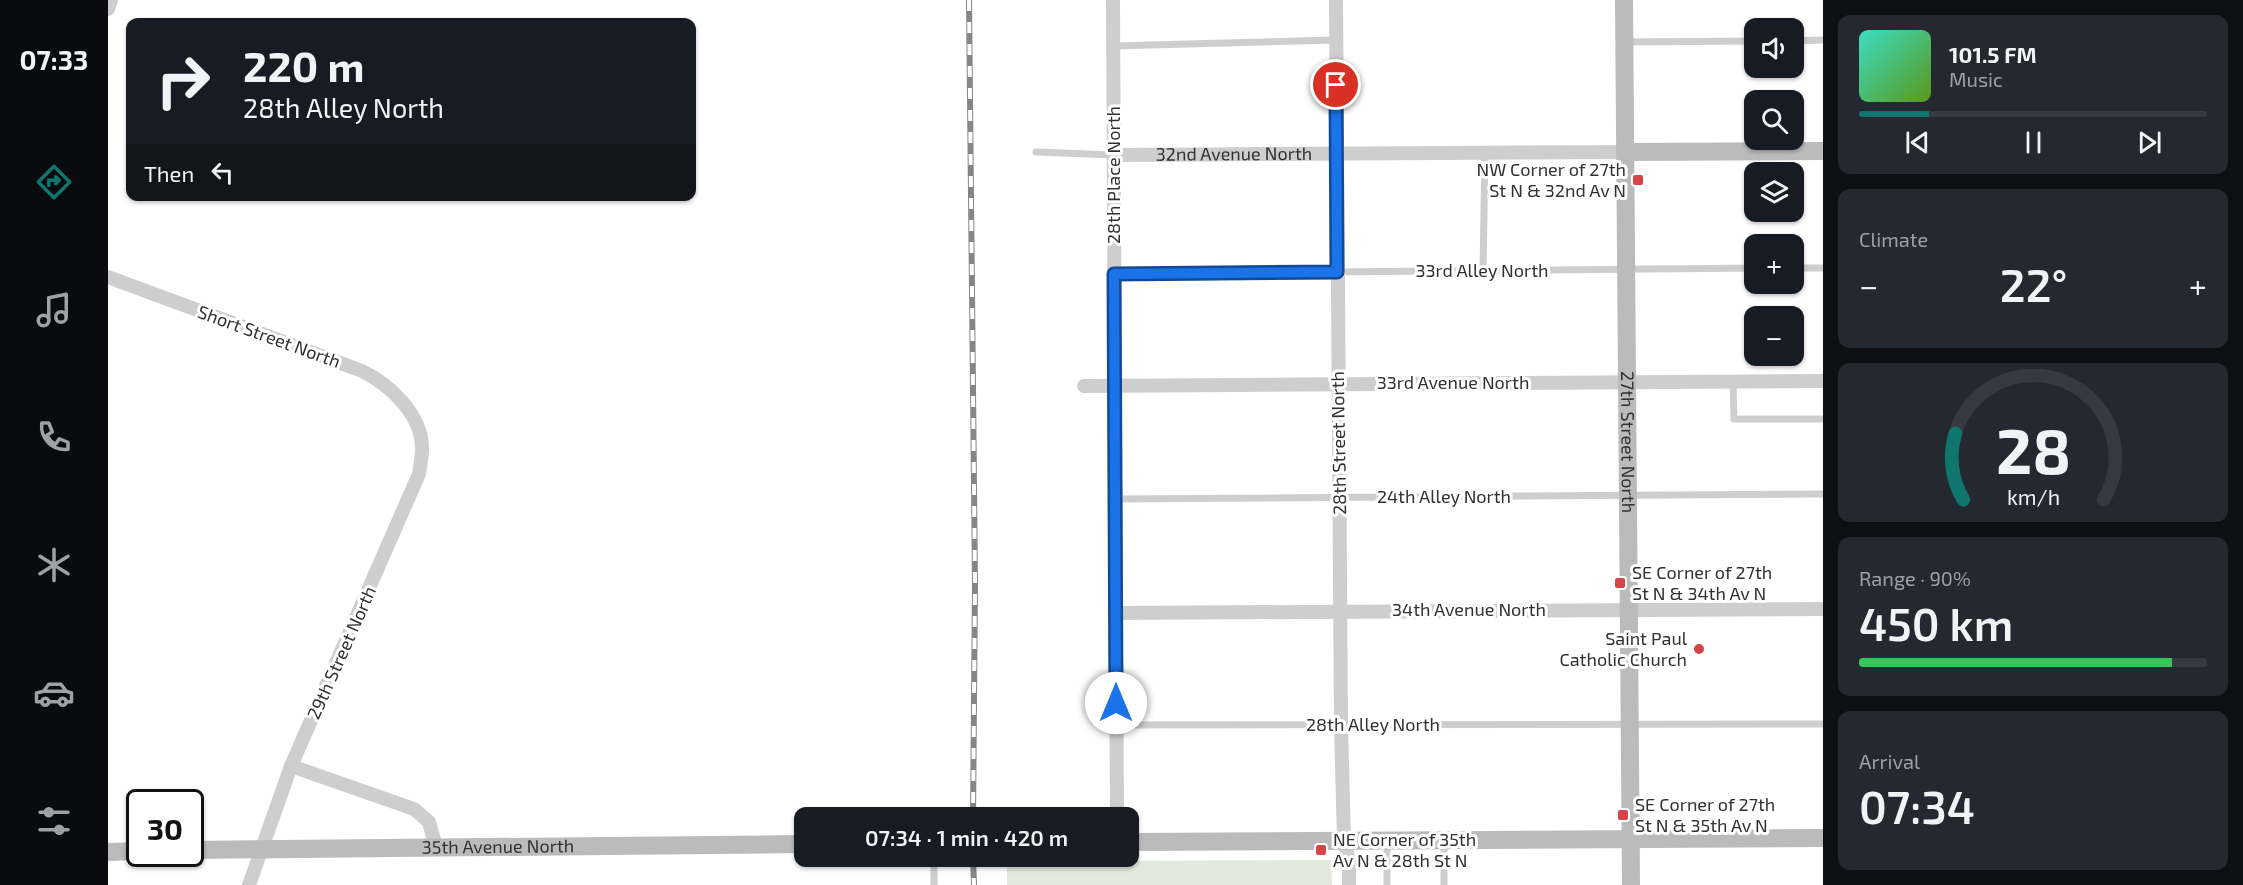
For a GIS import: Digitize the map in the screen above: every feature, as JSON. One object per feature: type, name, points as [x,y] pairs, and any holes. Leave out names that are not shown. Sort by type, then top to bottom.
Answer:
[{"type":"street","points":[[108,9],[111,0]]},
{"type":"street","name":"28th Place North","points":[[1113,0],[1117,807]]},
{"type":"street","name":"28th Street North","points":[[1336,0],[1341,725],[1344,840],[1349,861],[1349,885]]},
{"type":"street","name":"27th Street North","points":[[1624,0],[1631,885]]},
{"type":"street","name":"32nd Avenue North","points":[[1114,155],[1823,151]]},
{"type":"street","name":"Short Street North","points":[[108,277],[362,371],[378,379],[388,388],[416,420]]},
{"type":"street","name":"33rd Avenue North","points":[[1084,386],[1823,381]]},
{"type":"street","name":"29th Street North","points":[[249,885],[291,766],[419,474],[423,448],[416,420]]},
{"type":"street","name":"34th Avenue North","points":[[1116,613],[1823,609]]},
{"type":"street","points":[[291,766],[414,809],[429,822],[436,847]]},
{"type":"street","points":[[1139,842],[1823,838]]},
{"type":"street","name":"35th Avenue North","points":[[204,850],[794,844]]},
{"type":"street","points":[[108,852],[126,851]]},
{"type":"lane","points":[[1113,46],[1336,40]]},
{"type":"lane","points":[[1804,40],[1823,40]]},
{"type":"lane","points":[[1624,42],[1744,41]]},
{"type":"lane","points":[[1036,152],[1114,155]]},
{"type":"lane","points":[[1483,271],[1485,153]]},
{"type":"lane","name":"33rd Alley North","points":[[1337,272],[1744,268]]},
{"type":"lane","points":[[1804,268],[1823,268]]},
{"type":"lane","points":[[1114,274],[1337,272]]},
{"type":"lane","points":[[1733,381],[1734,419],[1823,419]]},
{"type":"lane","points":[[1628,496],[1823,494]]},
{"type":"lane","name":"24th Alley North","points":[[1115,499],[1628,496]]},
{"type":"lane","name":"28th Alley North","points":[[1116,725],[1823,724]]},
{"type":"lane","points":[[1444,839],[1444,885]]},
{"type":"lane","points":[[1387,840],[1387,885]]},
{"type":"lane","points":[[933,867],[934,885]]},
{"type":"shaded area","points":[[1331,860],[1332,885],[1007,885],[1007,867],[1139,867],[1139,861]]},
{"type":"railway","points":[[969,0],[975,584],[973,807]]},
{"type":"railway","points":[[973,867],[974,885]]},
{"type":"place","name":"NW Corner of 27th St N & 32nd Av N","points":[[1638,180]]},
{"type":"place","name":"SE Corner of 27th St N & 34th Av N","points":[[1620,583]]},
{"type":"place","name":"Saint Paul Catholic Church","points":[[1699,649]]},
{"type":"place","name":"SE Corner of 27th St N & 35th Av N","points":[[1623,815]]},
{"type":"place","name":"NE Corner of 35th Av N & 28th St N","points":[[1321,850]]},
{"type":"route","points":[[1116,703],[1114,274],[1337,272],[1336,85]]}]
